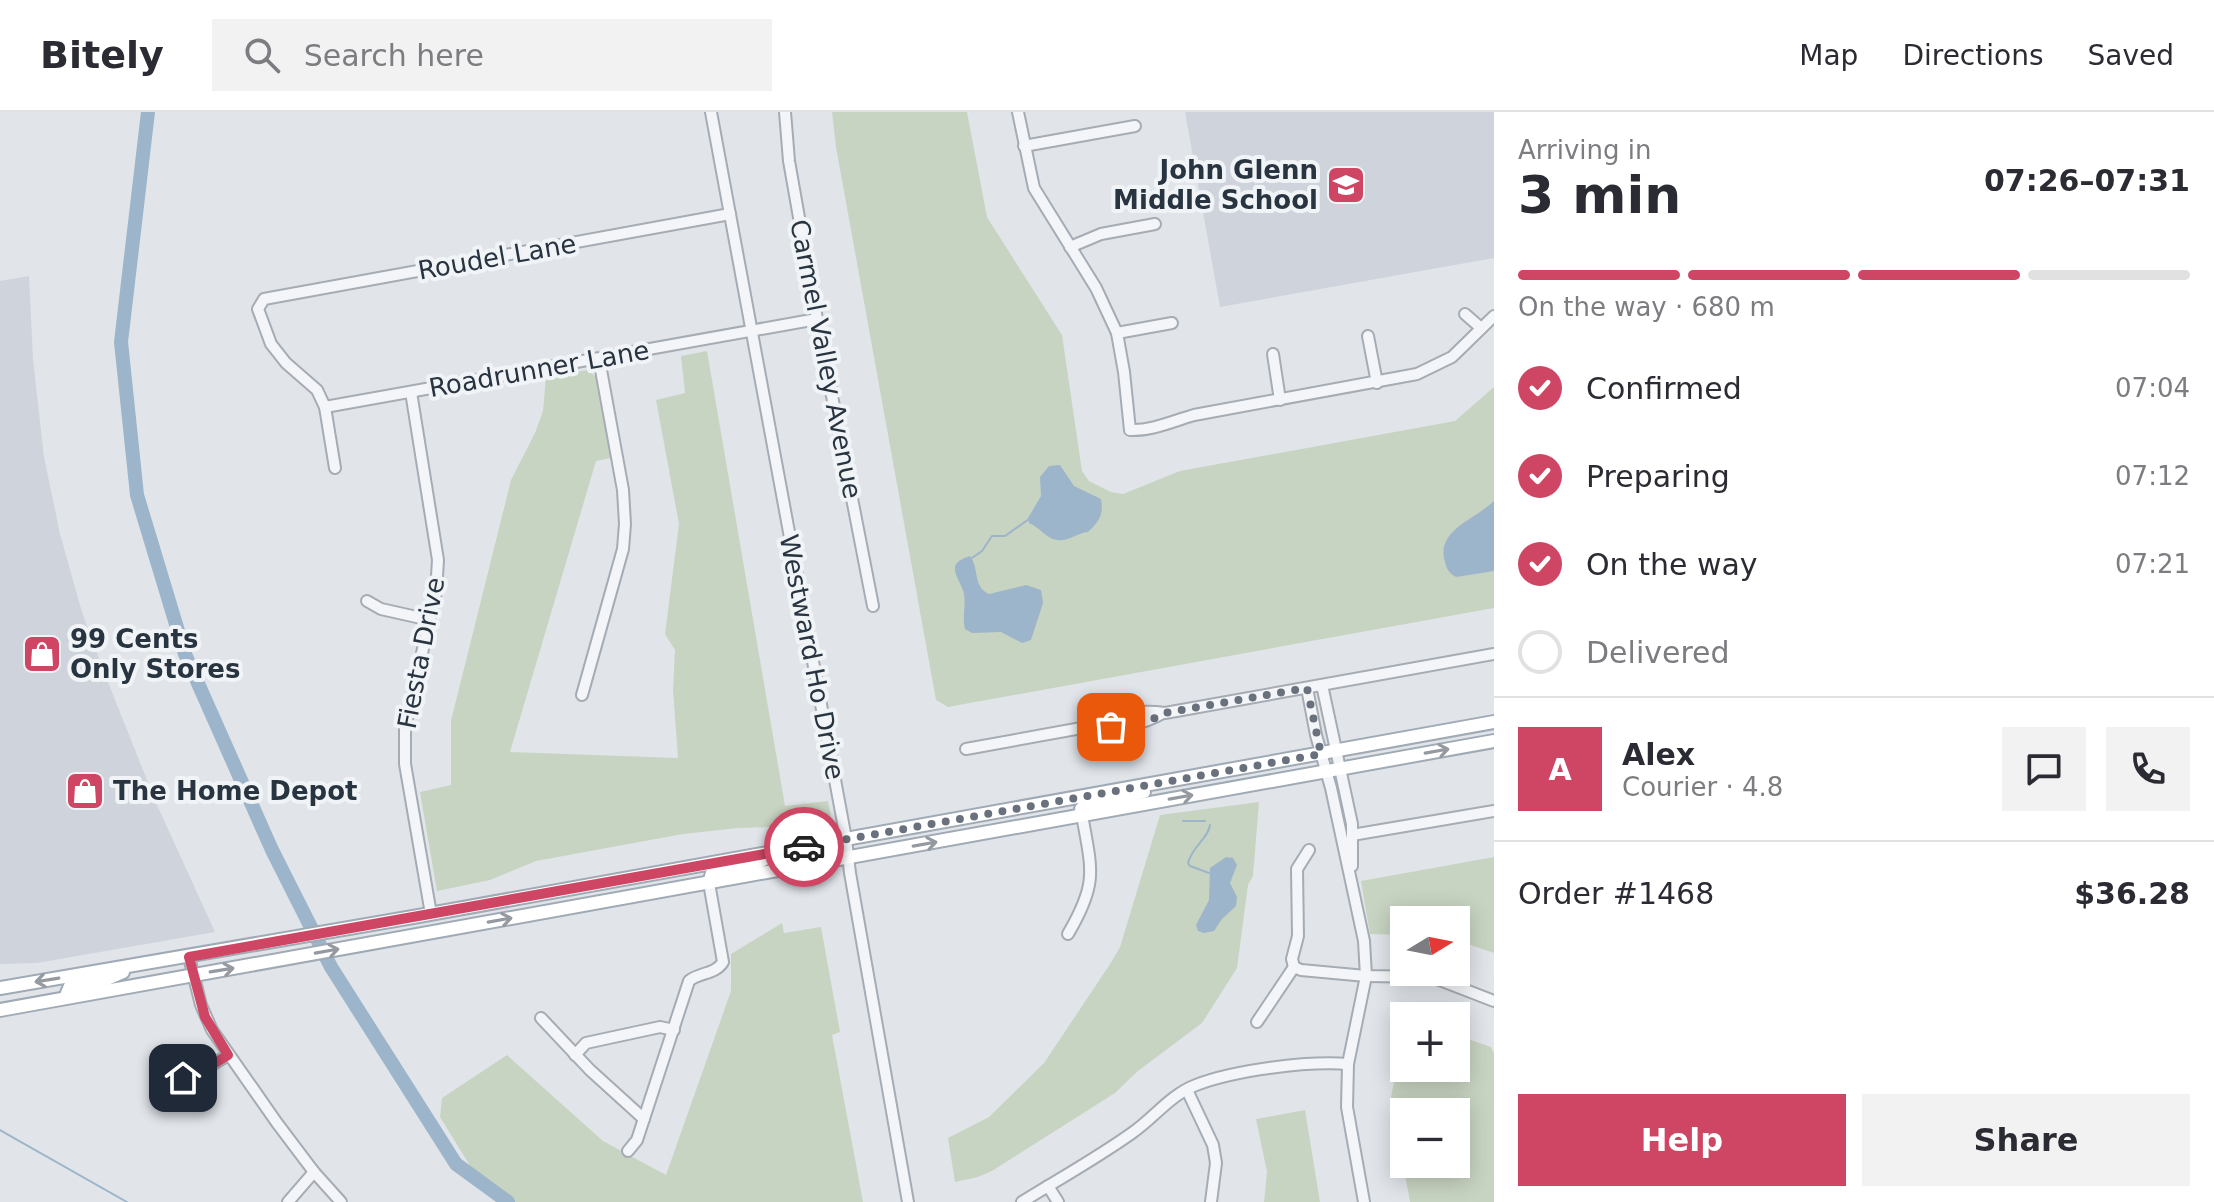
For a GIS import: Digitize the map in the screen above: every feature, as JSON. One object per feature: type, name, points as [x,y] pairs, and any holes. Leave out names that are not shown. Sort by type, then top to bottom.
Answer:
[{"type":"main road","points":[[0,988],[241,948],[1494,722]]},
{"type":"main road","points":[[0,1010],[1494,741]]},
{"type":"main road","points":[[1082,815],[1084,806],[1129,797],[1177,780]]},
{"type":"main road","points":[[709,883],[712,873],[753,865],[785,851]]},
{"type":"main road","points":[[65,998],[70,986],[107,979],[137,965]]},
{"type":"street","name":"Westward Ho Drive","points":[[711,112],[846,839],[908,1202]]},
{"type":"street","name":"Carmel Valley Avenue","points":[[785,112],[789,161],[817,319],[873,606]]},
{"type":"street","points":[[1018,112],[1034,188],[1096,288],[1117,333],[1130,430],[1147,431],[1194,415],[1417,374],[1445,362],[1494,316]]},
{"type":"street","points":[[1024,146],[1135,126]]},
{"type":"street","name":"Roudel Lane","points":[[325,407],[317,390],[286,363],[271,344],[258,309],[264,299],[730,214]]},
{"type":"street","points":[[1070,247],[1101,234],[1155,224]]},
{"type":"street","points":[[1465,314],[1481,328]]},
{"type":"street","name":"Roadrunner Lane","points":[[325,407],[817,319]]},
{"type":"street","points":[[1117,333],[1172,323]]},
{"type":"street","points":[[1368,336],[1377,383]]},
{"type":"street","points":[[1273,354],[1280,400]]},
{"type":"street","points":[[582,695],[623,549],[625,524],[623,490],[599,359]]},
{"type":"street","name":"Fiesta Drive","points":[[411,392],[438,560],[430,620],[405,727],[405,764],[431,914]]},
{"type":"street","points":[[325,407],[335,468]]},
{"type":"street","points":[[367,601],[381,609],[430,620]]},
{"type":"street","points":[[966,749],[1098,725],[1111,727],[1149,721],[1165,713],[1494,654]]},
{"type":"street","points":[[1322,685],[1352,835],[1353,884]]},
{"type":"street","points":[[1307,688],[1364,941],[1366,976],[1348,1064],[1347,1107],[1364,1202]]},
{"type":"street","points":[[1352,835],[1494,811]]},
{"type":"street","points":[[1068,934],[1084,907],[1092,876],[1082,815]]},
{"type":"street","points":[[1257,1022],[1294,967],[1292,959],[1298,936],[1297,869],[1309,850]]},
{"type":"street","points":[[628,1151],[635,1146],[689,981],[715,970],[723,962],[709,883]]},
{"type":"street","points":[[189,957],[205,1017],[228,1055],[314,1172],[341,1202]]},
{"type":"street","points":[[1294,967],[1366,976],[1432,977],[1494,1001]]},
{"type":"street","points":[[541,1018],[575,1055],[644,1119]]},
{"type":"street","points":[[575,1055],[586,1043],[656,1028],[674,1030]]},
{"type":"street","points":[[183,1078],[202,1071],[228,1055]]},
{"type":"street","points":[[1022,1202],[1131,1134],[1170,1099],[1187,1090],[1213,1080],[1279,1067],[1319,1062],[1348,1064]]},
{"type":"street","points":[[1187,1090],[1213,1145],[1216,1163],[1211,1202]]},
{"type":"street","points":[[288,1202],[314,1172]]},
{"type":"street","points":[[1048,1186],[1058,1202]]},
{"type":"shaded area","name":"John Glenn Middle School","points":[[1185,112],[1494,112],[1494,258],[1220,307]]},
{"type":"shaded area","points":[[29,276],[33,359],[44,457],[60,534],[82,612],[157,805],[215,932],[37,963],[0,964],[0,281]]},
{"type":"green space","points":[[832,112],[967,112],[987,217],[1062,335],[1082,471],[1089,481],[1111,492],[1123,494],[1180,471],[1455,421],[1494,387],[1494,608],[948,707],[936,700]]},
{"type":"green space","points":[[707,351],[785,806],[828,801],[833,825],[738,828],[683,834],[536,861],[490,880],[437,891],[420,792],[451,785],[451,721],[511,480],[543,411],[546,377],[588,370],[597,378],[611,458],[596,461],[510,752],[678,758],[673,690],[675,650],[665,634],[679,524],[656,400],[685,393],[681,356]]},
{"type":"green space","points":[[1259,802],[1253,876],[1248,885],[1237,968],[1202,1023],[1138,1071],[1115,1093],[992,1171],[955,1182],[948,1138],[989,1117],[1044,1063],[1120,947],[1160,815]]},
{"type":"green space","points":[[1494,857],[1494,953],[1470,945],[1470,906],[1390,906],[1390,935],[1370,934],[1361,881]]},
{"type":"green space","points":[[782,923],[784,933],[821,927],[840,1032],[832,1035],[863,1202],[505,1202],[477,1177],[440,1117],[442,1098],[507,1055],[603,1141],[666,1175],[731,991],[731,954]]},
{"type":"green space","points":[[1470,1040],[1491,1047],[1494,1053],[1494,1202],[1410,1202],[1406,1178],[1470,1178],[1470,1098],[1391,1098],[1394,1082],[1470,1082]]},
{"type":"green space","points":[[1305,1110],[1320,1202],[1264,1202],[1267,1172],[1256,1119]]},
{"type":"water","points":[[1060,465],[1074,486],[1101,499],[1102,504],[1100,517],[1088,532],[1061,540],[1046,535],[1029,523],[1028,518],[1041,496],[1040,477],[1049,466]]},
{"type":"water","points":[[1494,501],[1494,571],[1456,577],[1446,565],[1443,551],[1446,542],[1459,526]]},
{"type":"water","points":[[970,556],[980,587],[989,594],[1026,585],[1041,590],[1043,603],[1031,640],[1022,643],[1001,632],[972,633],[965,629],[964,594],[955,568],[962,559]]},
{"type":"water","points":[[1226,857],[1233,858],[1237,865],[1230,883],[1237,897],[1236,906],[1214,931],[1198,931],[1196,925],[1209,900],[1210,868]]},
{"type":"waterway","points":[[148,112],[121,342],[137,495],[185,654],[272,850],[331,967],[456,1164],[508,1202]]},
{"type":"waterway","points":[[972,558],[982,551],[992,536],[1005,536],[1029,519]]},
{"type":"waterway","points":[[1183,821],[1205,821]]},
{"type":"waterway","points":[[1209,873],[1188,863],[1210,825]]},
{"type":"waterway","points":[[0,1130],[127,1202]]},
{"type":"way so far","points":[[804,847],[1321,754],[1307,688],[1165,713],[1149,721],[1111,727]]},
{"type":"place","name":"John Glenn Middle School","points":[[1346,185]]},
{"type":"place","name":"99 Cents Only Stores","points":[[42,654]]},
{"type":"place","name":"The Home Depot","points":[[85,791]]},
{"type":"route","points":[[183,1078],[202,1071],[228,1055],[205,1017],[189,957],[804,847]]}]
